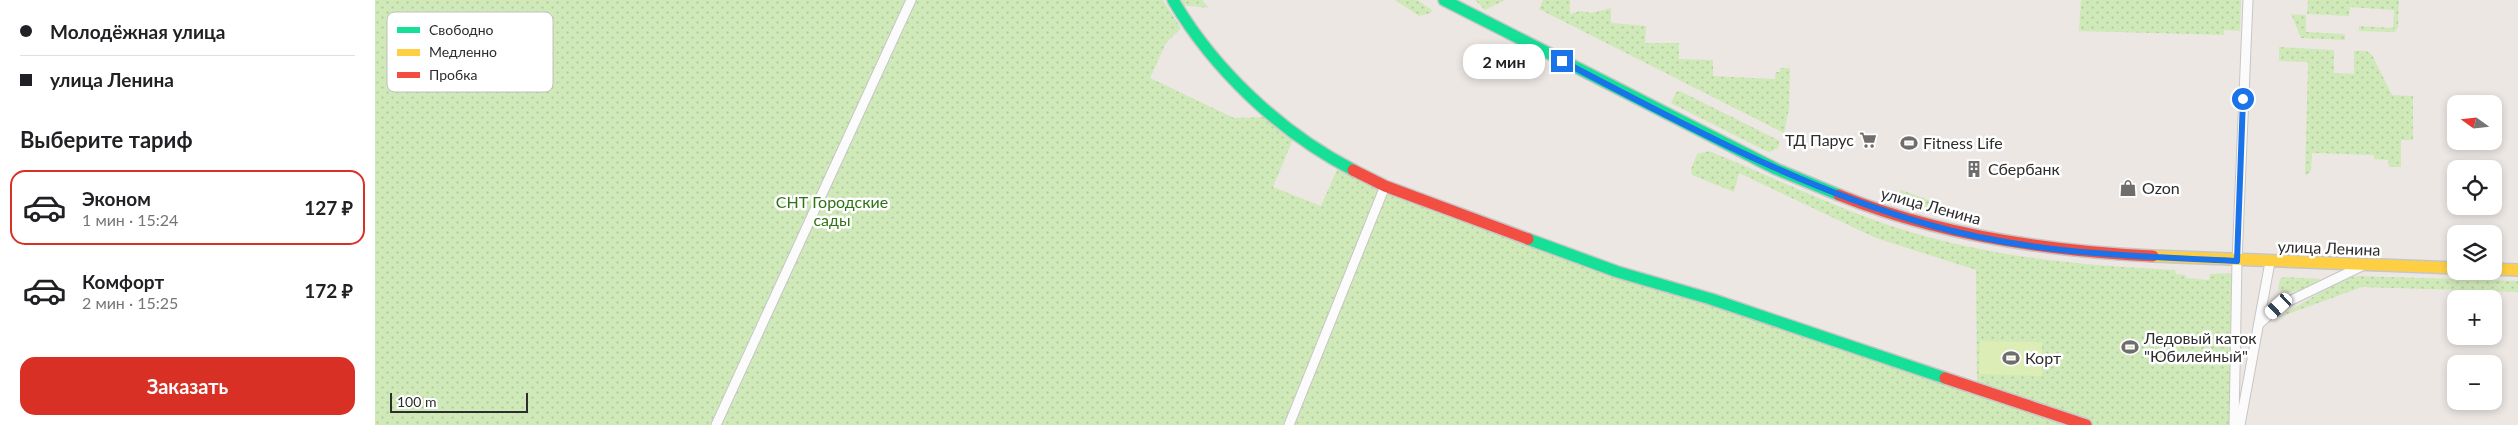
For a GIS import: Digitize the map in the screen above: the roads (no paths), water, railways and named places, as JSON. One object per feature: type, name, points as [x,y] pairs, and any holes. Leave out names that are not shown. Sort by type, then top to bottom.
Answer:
[{"type":"main road","points":[[1173,0],[1187,24],[1217,60],[1272,115],[1287,128],[1340,163],[1385,186],[1609,269],[1711,299],[2060,421],[2086,425]]},
{"type":"main road","name":"улица Ленина","points":[[1451,2],[1775,169],[1864,205],[1931,226],[2027,244],[2101,254],[2237,261],[2447,268]]},
{"type":"main road","points":[[2502,269],[2518,270]]},
{"type":"street","points":[[716,425],[911,0]]},
{"type":"street","points":[[2234,425],[2237,261],[2248,0]]},
{"type":"street","points":[[1289,425],[1385,186]]},
{"type":"street","points":[[2240,425],[2270,262]]},
{"type":"street","points":[[2259,324],[2279,306],[2364,265]]},
{"type":"place","name":"ТД Парус","points":[[1868,140]]},
{"type":"place","name":"Fitness Life","points":[[1909,143]]},
{"type":"place","name":"Сбербанк","points":[[1974,169]]},
{"type":"place","name":"Ozon","points":[[2128,188]]},
{"type":"place","name":"Ледовый каток \"Юбилейный\"","points":[[2130,347]]},
{"type":"place","name":"Корт","points":[[2011,358]]},
{"type":"park label","name":"СНТ Городские сады","points":[[832,211]]}]
